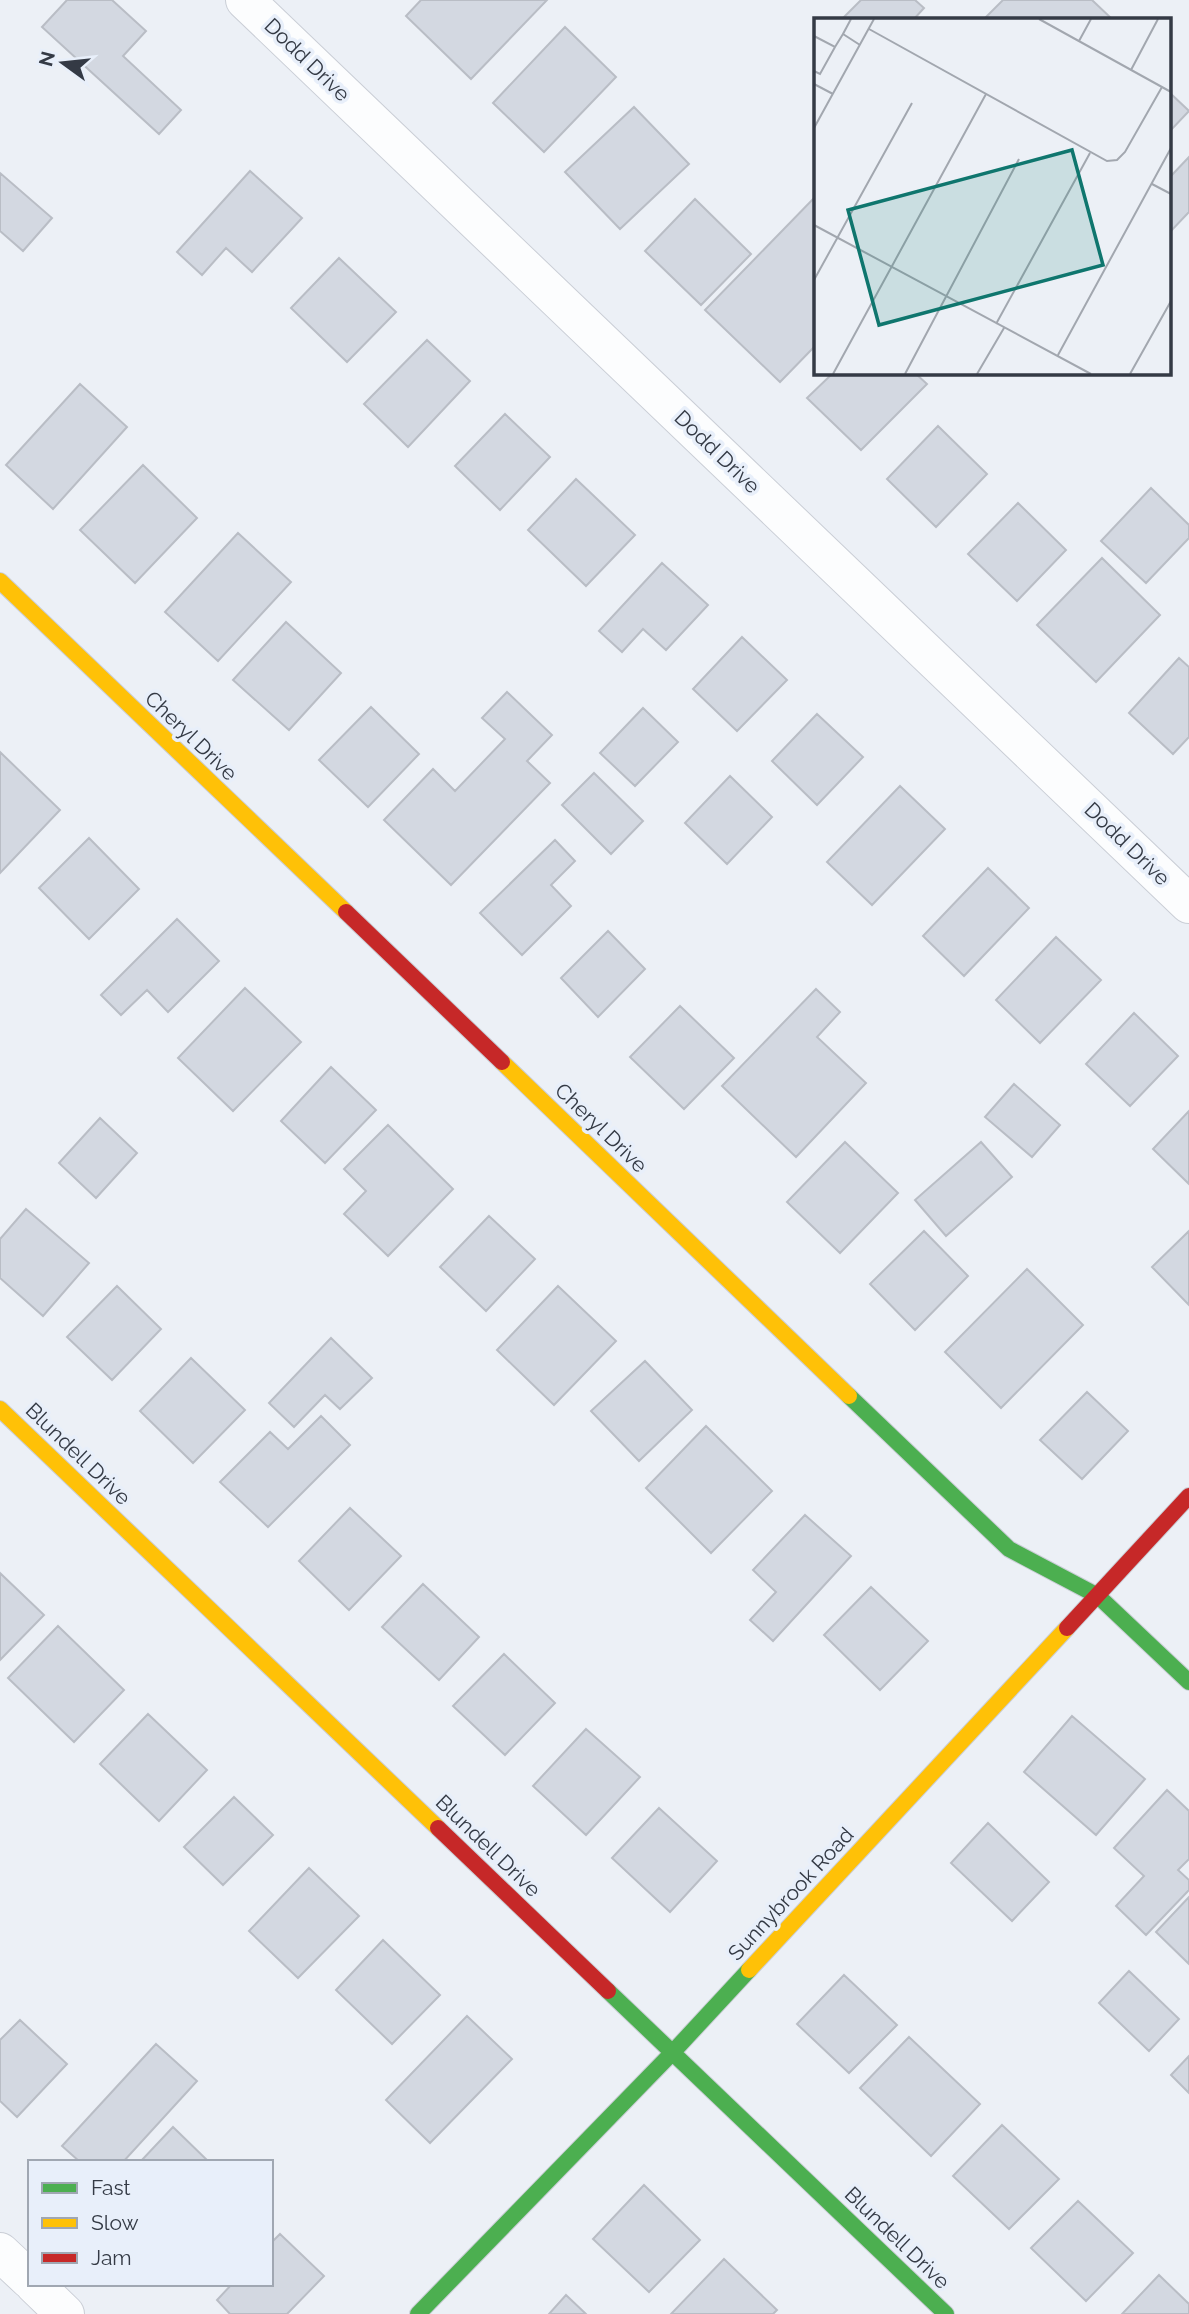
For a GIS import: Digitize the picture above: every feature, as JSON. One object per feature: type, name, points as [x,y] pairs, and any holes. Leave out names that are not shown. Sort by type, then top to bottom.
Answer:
[{"type":"street","name":"Dodd Drive","points":[[245,0],[1189,904]]},
{"type":"street","name":"Cheryl Drive","points":[[0,582],[1009,1549],[1098,1596],[1189,1682]]},
{"type":"street","name":"Blundell Drive","points":[[0,1409],[946,2314]]},
{"type":"street","name":"Sunnybrook Road","points":[[418,2314],[673,2052],[1189,1496]]},
{"type":"street","points":[[0,2252],[28,2278]]},
{"type":"street","points":[[36,2286],[65,2314]]},
{"type":"building","points":[[67,0],[112,0],[146,31],[123,56],[181,110],[159,134],[42,27]]},
{"type":"building","points":[[421,0],[547,0],[471,79],[406,16]]},
{"type":"building","points":[[861,0],[915,0],[924,8],[915,18],[843,18]]},
{"type":"building","points":[[1003,0],[1092,0],[1111,18],[985,18]]},
{"type":"building","points":[[565,27],[616,77],[544,152],[493,103]]},
{"type":"building","points":[[1172,95],[1189,111],[1172,129]]},
{"type":"building","points":[[634,107],[689,164],[620,229],[565,172]]},
{"type":"building","points":[[1189,157],[1189,212],[1172,230],[1172,175]]},
{"type":"building","points":[[250,171],[302,218],[252,272],[226,248],[202,275],[177,252]]},
{"type":"building","points":[[0,173],[52,218],[23,251],[0,231]]},
{"type":"building","points":[[814,198],[814,347],[780,382],[705,310]]},
{"type":"building","points":[[695,199],[751,254],[701,305],[645,251]]},
{"type":"building","points":[[339,258],[396,312],[347,362],[291,308]]},
{"type":"building","points":[[427,340],[470,381],[408,447],[364,404]]},
{"type":"building","points":[[832,374],[916,374],[927,384],[861,450],[807,398]]},
{"type":"building","points":[[80,384],[127,427],[53,509],[6,465]]},
{"type":"building","points":[[505,414],[550,457],[500,510],[455,466]]},
{"type":"building","points":[[938,426],[987,474],[936,527],[887,479]]},
{"type":"building","points":[[143,465],[197,518],[135,583],[80,530]]},
{"type":"building","points":[[576,479],[635,535],[586,586],[528,530]]},
{"type":"building","points":[[1151,488],[1189,525],[1189,538],[1146,583],[1101,541]]},
{"type":"building","points":[[1018,503],[1066,550],[1017,601],[968,554]]},
{"type":"building","points":[[238,533],[291,582],[218,661],[165,612]]},
{"type":"building","points":[[1102,558],[1160,615],[1096,682],[1037,625]]},
{"type":"building","points":[[662,563],[708,605],[666,650],[643,629],[622,652],[599,631]]},
{"type":"building","points":[[286,622],[341,673],[289,730],[233,680]]},
{"type":"building","points":[[742,637],[787,680],[737,731],[693,689]]},
{"type":"building","points":[[1179,658],[1189,667],[1189,737],[1173,754],[1129,713]]},
{"type":"building","points":[[507,692],[552,735],[527,761],[550,783],[451,885],[384,820],[433,769],[455,791],[505,739],[482,718]]},
{"type":"building","points":[[371,707],[419,754],[368,807],[319,760]]},
{"type":"building","points":[[643,708],[678,742],[635,786],[600,753]]},
{"type":"building","points":[[817,714],[863,757],[817,805],[772,761]]},
{"type":"building","points":[[0,752],[60,810],[0,873]]},
{"type":"building","points":[[594,773],[643,821],[611,854],[562,805]]},
{"type":"building","points":[[730,776],[772,817],[727,864],[685,823]]},
{"type":"building","points":[[900,786],[945,829],[872,905],[827,862]]},
{"type":"building","points":[[89,838],[139,889],[89,939],[39,888]]},
{"type":"building","points":[[555,840],[575,861],[551,885],[571,906],[522,955],[480,913]]},
{"type":"building","points":[[988,868],[1029,908],[964,976],[923,936]]},
{"type":"building","points":[[177,919],[219,961],[168,1012],[147,990],[121,1015],[101,995]]},
{"type":"building","points":[[608,931],[645,969],[598,1017],[561,978]]},
{"type":"building","points":[[1056,937],[1101,980],[1040,1043],[996,1000]]},
{"type":"building","points":[[245,988],[301,1042],[233,1111],[178,1058]]},
{"type":"building","points":[[816,989],[840,1012],[817,1037],[866,1083],[796,1157],[722,1086]]},
{"type":"building","points":[[680,1006],[734,1058],[684,1109],[630,1057]]},
{"type":"building","points":[[1134,1013],[1178,1056],[1130,1106],[1086,1064]]},
{"type":"building","points":[[331,1067],[376,1110],[325,1163],[281,1121]]},
{"type":"building","points":[[1014,1084],[1060,1125],[1032,1157],[985,1117]]},
{"type":"building","points":[[1189,1111],[1189,1184],[1153,1149]]},
{"type":"building","points":[[100,1118],[137,1153],[96,1198],[59,1163]]},
{"type":"building","points":[[388,1125],[453,1189],[388,1256],[344,1214],[366,1191],[344,1169]]},
{"type":"building","points":[[845,1142],[898,1193],[840,1253],[787,1202]]},
{"type":"building","points":[[981,1142],[1012,1177],[946,1236],[915,1200]]},
{"type":"building","points":[[26,1209],[89,1263],[43,1316],[0,1278],[0,1239]]},
{"type":"building","points":[[489,1216],[535,1259],[486,1311],[440,1267]]},
{"type":"building","points":[[924,1231],[968,1276],[915,1330],[870,1284]]},
{"type":"building","points":[[1189,1231],[1189,1305],[1152,1267]]},
{"type":"building","points":[[1027,1269],[1083,1325],[1001,1408],[945,1352]]},
{"type":"building","points":[[117,1286],[161,1329],[112,1380],[67,1337]]},
{"type":"building","points":[[558,1286],[616,1341],[554,1405],[497,1350]]},
{"type":"building","points":[[331,1338],[372,1378],[340,1409],[325,1395],[294,1427],[269,1403]]},
{"type":"building","points":[[191,1358],[245,1410],[193,1463],[140,1411]]},
{"type":"building","points":[[645,1361],[692,1410],[639,1461],[591,1411]]},
{"type":"building","points":[[1087,1392],[1128,1431],[1082,1479],[1040,1440]]},
{"type":"building","points":[[321,1416],[350,1445],[268,1527],[220,1482],[270,1432],[288,1449]]},
{"type":"building","points":[[706,1426],[772,1491],[711,1553],[646,1488]]},
{"type":"building","points":[[350,1508],[401,1556],[349,1610],[299,1561]]},
{"type":"building","points":[[805,1515],[851,1556],[773,1641],[750,1620],[776,1592],[753,1570]]},
{"type":"building","points":[[0,1573],[44,1615],[0,1660]]},
{"type":"building","points":[[423,1584],[479,1637],[439,1680],[382,1627]]},
{"type":"building","points":[[871,1587],[928,1641],[880,1690],[824,1635]]},
{"type":"building","points":[[58,1626],[124,1690],[74,1742],[8,1678]]},
{"type":"building","points":[[504,1654],[555,1703],[505,1755],[453,1706]]},
{"type":"building","points":[[148,1714],[207,1770],[159,1821],[100,1764]]},
{"type":"building","points":[[1072,1716],[1145,1779],[1096,1835],[1024,1772]]},
{"type":"building","points":[[586,1729],[640,1777],[586,1835],[533,1786]]},
{"type":"building","points":[[1167,1790],[1189,1811],[1189,1859],[1178,1870],[1189,1880],[1189,1890],[1146,1935],[1116,1906],[1144,1876],[1114,1848]]},
{"type":"building","points":[[234,1797],[273,1835],[223,1885],[184,1847]]},
{"type":"building","points":[[659,1808],[717,1861],[670,1912],[612,1858]]},
{"type":"building","points":[[988,1823],[1049,1882],[1012,1921],[951,1863]]},
{"type":"building","points":[[309,1868],[359,1916],[298,1978],[249,1931]]},
{"type":"building","points":[[1189,1897],[1189,1964],[1156,1932]]},
{"type":"building","points":[[383,1940],[440,1995],[392,2044],[336,1990]]},
{"type":"building","points":[[1129,1971],[1179,2019],[1149,2051],[1099,2003]]},
{"type":"building","points":[[844,1975],[897,2025],[849,2073],[797,2024]]},
{"type":"building","points":[[467,2016],[512,2059],[430,2143],[386,2100]]},
{"type":"building","points":[[20,2020],[67,2064],[17,2117],[0,2101],[0,2040]]},
{"type":"building","points":[[909,2037],[980,2104],[931,2156],[860,2088]]},
{"type":"building","points":[[156,2044],[197,2081],[125,2160],[78,2160],[62,2146]]},
{"type":"building","points":[[1189,2056],[1189,2093],[1171,2075]]},
{"type":"building","points":[[1002,2125],[1059,2179],[1009,2229],[953,2176]]},
{"type":"building","points":[[173,2127],[207,2160],[142,2160]]},
{"type":"building","points":[[644,2185],[700,2240],[649,2292],[593,2239]]},
{"type":"building","points":[[1078,2201],[1133,2253],[1086,2301],[1031,2248]]},
{"type":"building","points":[[280,2234],[324,2276],[287,2314],[230,2314],[217,2300],[230,2286],[273,2286],[273,2241]]},
{"type":"building","points":[[724,2259],[777,2310],[773,2314],[671,2314]]},
{"type":"building","points":[[1159,2275],[1189,2304],[1189,2314],[1122,2314]]},
{"type":"building","points":[[566,2295],[586,2314],[549,2314]]},
{"type":"traffic: fast","points":[[849,1396],[1009,1549],[1098,1596],[1189,1682]]},
{"type":"traffic: fast","points":[[418,2314],[749,1970]]},
{"type":"traffic: fast","points":[[608,1991],[946,2314]]},
{"type":"traffic: slow","points":[[0,581],[346,912]]},
{"type":"traffic: slow","points":[[502,1062],[849,1396]]},
{"type":"traffic: slow","points":[[0,1409],[438,1828]]},
{"type":"traffic: slow","points":[[749,1970],[1067,1628]]},
{"type":"traffic: jam","points":[[346,912],[502,1062]]},
{"type":"traffic: jam","points":[[1067,1628],[1189,1496]]},
{"type":"traffic: jam","points":[[438,1828],[608,1991]]}]
